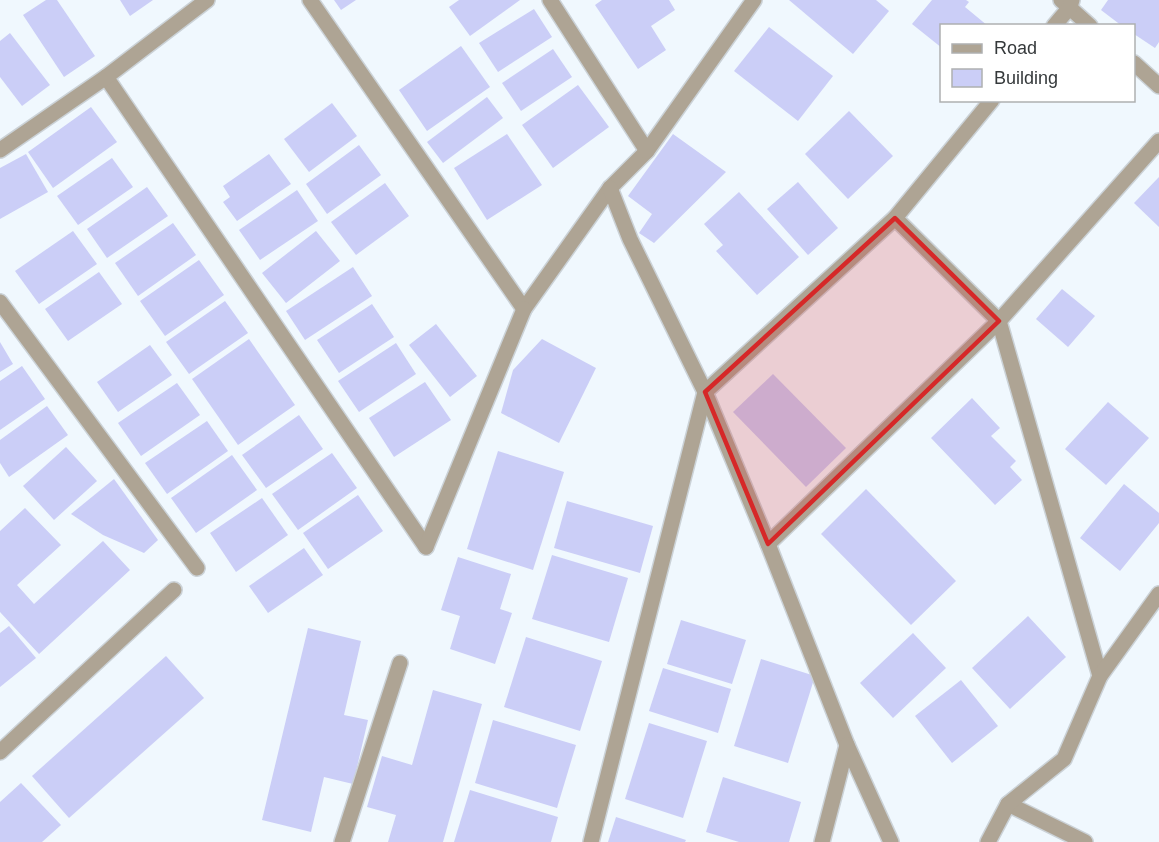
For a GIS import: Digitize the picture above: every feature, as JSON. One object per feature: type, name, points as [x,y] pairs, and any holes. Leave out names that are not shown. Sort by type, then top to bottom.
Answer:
[{"type":"street","points":[[0,150],[106,77],[207,0]]},
{"type":"street","points":[[310,0],[524,309]]},
{"type":"street","points":[[550,0],[647,151]]},
{"type":"street","points":[[106,77],[426,547],[524,309],[610,188],[647,151],[754,0]]},
{"type":"street","points":[[1055,24],[1067,2],[1088,24]]},
{"type":"street","points":[[1135,64],[1159,86]]},
{"type":"street","points":[[591,842],[705,392],[895,218],[990,102]]},
{"type":"street","points":[[768,544],[999,321],[1159,141]]},
{"type":"street","points":[[610,188],[630,239],[705,392],[768,544],[847,746],[891,842]]},
{"type":"street","points":[[895,218],[999,321],[1100,676]]},
{"type":"street","points":[[0,302],[197,568]]},
{"type":"street","points":[[0,752],[174,590]]},
{"type":"street","points":[[988,842],[1008,804],[1064,759],[1100,676],[1159,594]]},
{"type":"street","points":[[342,842],[400,663]]},
{"type":"street","points":[[822,842],[847,746]]},
{"type":"street","points":[[1008,804],[1085,842]]},
{"type":"highlighted area","points":[[895,218],[999,321],[768,544],[705,392]]},
{"type":"building","points":[[46,0],[57,0],[95,56],[64,77],[23,15]]},
{"type":"building","points":[[120,0],[153,0],[130,16]]},
{"type":"building","points":[[334,0],[356,0],[341,10]]},
{"type":"building","points":[[459,0],[520,0],[470,36],[449,7]]},
{"type":"building","points":[[602,0],[669,0],[675,10],[651,26],[666,50],[638,69],[595,5]]},
{"type":"building","points":[[789,0],[876,0],[889,11],[853,54]]},
{"type":"building","points":[[932,0],[966,0],[969,2],[965,7],[986,24],[940,24],[940,46],[912,24]]},
{"type":"building","points":[[1108,0],[1159,0],[1159,42],[1155,48],[1135,35],[1135,24],[1119,24],[1101,10]]},
{"type":"building","points":[[534,9],[552,37],[498,72],[479,43]]},
{"type":"building","points":[[769,27],[833,76],[798,121],[734,71]]},
{"type":"building","points":[[10,33],[50,85],[22,106],[0,77],[0,41]]},
{"type":"building","points":[[461,46],[490,87],[427,131],[399,90]]},
{"type":"building","points":[[553,49],[572,77],[521,111],[502,83]]},
{"type":"building","points":[[578,85],[609,127],[553,168],[522,125]]},
{"type":"building","points":[[487,97],[503,118],[443,163],[427,142]]},
{"type":"building","points":[[332,103],[357,136],[309,172],[284,139]]},
{"type":"building","points":[[91,107],[117,142],[53,188],[28,152]]},
{"type":"building","points":[[849,111],[893,156],[848,199],[805,154]]},
{"type":"building","points":[[507,134],[542,185],[487,220],[454,168]]},
{"type":"building","points":[[673,134],[726,172],[654,243],[639,233],[652,214],[628,196]]},
{"type":"building","points":[[359,145],[381,175],[327,214],[306,184]]},
{"type":"building","points":[[26,154],[48,192],[0,219],[0,168]]},
{"type":"building","points":[[269,154],[291,184],[237,221],[223,202],[230,197],[223,186]]},
{"type":"building","points":[[112,158],[133,187],[78,225],[57,196]]},
{"type":"building","points":[[1159,177],[1159,227],[1134,203]]},
{"type":"building","points":[[798,182],[838,228],[808,255],[767,209]]},
{"type":"building","points":[[385,183],[409,216],[356,255],[331,222]]},
{"type":"building","points":[[147,187],[168,216],[107,258],[87,229]]},
{"type":"building","points":[[297,190],[318,221],[260,260],[239,230]]},
{"type":"building","points":[[739,192],[799,257],[757,295],[716,251],[723,245],[704,224]]},
{"type":"building","points":[[173,223],[196,255],[138,296],[115,263]]},
{"type":"building","points":[[73,231],[97,264],[39,304],[15,271]]},
{"type":"building","points":[[316,231],[340,261],[286,303],[262,273]]},
{"type":"building","points":[[199,260],[224,295],[165,336],[140,301]]},
{"type":"building","points":[[353,267],[372,296],[305,340],[286,311]]},
{"type":"building","points":[[99,272],[122,304],[68,341],[45,309]]},
{"type":"building","points":[[1062,289],[1095,316],[1068,347],[1036,319]]},
{"type":"building","points":[[225,301],[248,333],[189,374],[166,342]]},
{"type":"building","points":[[372,304],[394,337],[339,373],[317,340]]},
{"type":"building","points":[[436,324],[477,376],[450,397],[409,345]]},
{"type":"building","points":[[249,339],[295,405],[238,445],[192,379]]},
{"type":"building","points":[[542,339],[596,368],[559,443],[501,413],[513,370]]},
{"type":"building","points":[[0,342],[13,364],[0,372]]},
{"type":"building","points":[[396,343],[416,374],[359,412],[338,381]]},
{"type":"building","points":[[150,345],[172,375],[118,412],[97,382]]},
{"type":"building","points":[[22,366],[45,399],[0,430],[0,381]]},
{"type":"building","points":[[773,374],[846,448],[806,487],[733,412]]},
{"type":"building","points":[[425,382],[451,420],[394,457],[369,418]]},
{"type":"building","points":[[177,383],[200,415],[141,456],[118,423]]},
{"type":"building","points":[[972,398],[1000,428],[991,436],[1016,461],[1010,467],[1022,480],[995,505],[931,438]]},
{"type":"building","points":[[1108,402],[1149,438],[1106,485],[1065,449]]},
{"type":"building","points":[[47,406],[68,435],[9,477],[0,463],[0,440]]},
{"type":"building","points":[[299,415],[323,449],[266,488],[242,455]]},
{"type":"building","points":[[207,421],[228,451],[167,494],[145,463]]},
{"type":"building","points":[[66,447],[97,481],[54,520],[23,486]]},
{"type":"building","points":[[498,451],[564,472],[533,570],[467,549]]},
{"type":"building","points":[[332,453],[357,488],[298,530],[272,494]]},
{"type":"building","points":[[232,455],[257,490],[196,533],[171,498]]},
{"type":"building","points":[[114,479],[158,540],[144,553],[103,535],[71,514]]},
{"type":"building","points":[[1124,484],[1159,513],[1159,523],[1120,571],[1080,538]]},
{"type":"building","points":[[866,489],[956,581],[911,625],[821,534]]},
{"type":"building","points":[[358,495],[383,531],[328,569],[303,533]]},
{"type":"building","points":[[262,498],[288,535],[236,572],[210,533]]},
{"type":"building","points":[[567,501],[653,526],[640,573],[554,548]]},
{"type":"building","points":[[25,508],[61,545],[17,585],[34,604],[103,541],[130,570],[39,654],[0,612],[0,531]]},
{"type":"building","points":[[304,548],[323,575],[268,613],[249,586]]},
{"type":"building","points":[[552,555],[628,578],[609,642],[532,619]]},
{"type":"building","points":[[458,557],[511,574],[500,609],[512,613],[495,664],[450,649],[460,616],[441,610]]},
{"type":"building","points":[[1028,616],[1066,657],[1010,709],[972,668]]},
{"type":"building","points":[[681,620],[746,640],[732,684],[667,664]]},
{"type":"building","points":[[9,626],[36,658],[0,687],[0,633]]},
{"type":"building","points":[[308,628],[361,641],[344,715],[368,720],[353,784],[324,777],[311,832],[262,820]]},
{"type":"building","points":[[913,633],[946,668],[893,718],[860,683]]},
{"type":"building","points":[[526,637],[602,661],[580,731],[504,707]]},
{"type":"building","points":[[166,656],[204,698],[69,818],[32,776]]},
{"type":"building","points":[[761,659],[815,676],[788,763],[734,746]]},
{"type":"building","points":[[663,668],[731,689],[718,733],[649,711]]},
{"type":"building","points":[[961,680],[998,726],[952,763],[915,716]]},
{"type":"building","points":[[433,690],[482,704],[443,842],[388,842],[396,815],[367,807],[382,756],[412,765]]},
{"type":"building","points":[[493,720],[576,745],[557,808],[475,783]]},
{"type":"building","points":[[649,723],[707,741],[683,818],[625,799]]},
{"type":"building","points":[[723,777],[801,802],[789,842],[739,842],[706,832]]},
{"type":"building","points":[[21,783],[61,825],[42,842],[0,842],[0,802]]},
{"type":"building","points":[[470,790],[558,817],[551,842],[454,842]]},
{"type":"building","points":[[616,817],[686,840],[685,842],[608,842]]}]
